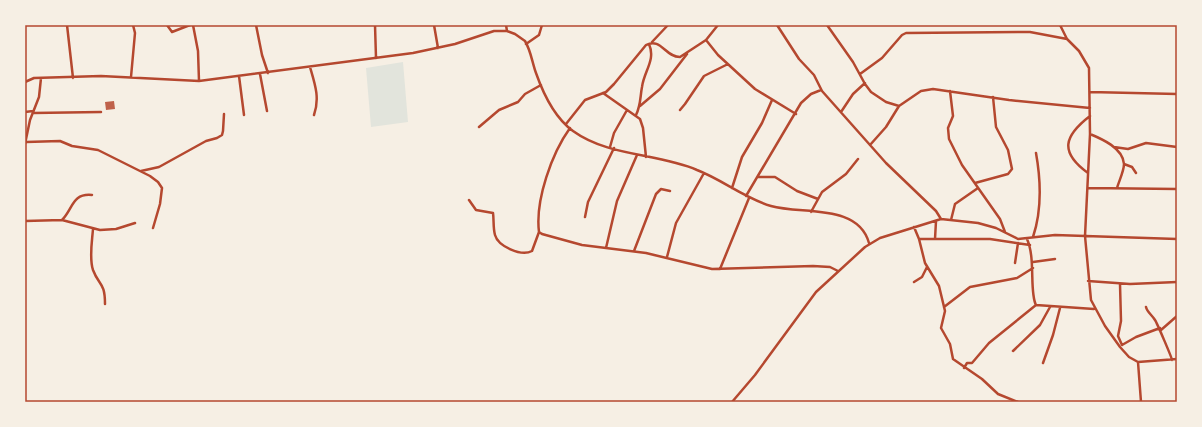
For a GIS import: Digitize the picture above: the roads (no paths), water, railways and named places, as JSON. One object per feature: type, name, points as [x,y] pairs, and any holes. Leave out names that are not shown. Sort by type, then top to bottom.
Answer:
[{"type":"street","points":[[67,25],[73,78]]},
{"type":"street","points":[[131,77],[135,33],[133,25]]},
{"type":"street","points":[[167,25],[172,32],[191,25],[198,51],[199,81]]},
{"type":"street","points":[[256,25],[262,55],[268,73]]},
{"type":"street","points":[[374,25],[376,58]]},
{"type":"street","points":[[434,25],[438,48]]},
{"type":"street","points":[[506,25],[507,31]]},
{"type":"street","points":[[526,44],[539,35],[542,25]]},
{"type":"street","points":[[566,124],[585,100],[603,93],[614,84],[668,25]]},
{"type":"street","points":[[640,106],[663,86],[688,54],[706,40],[718,25]]},
{"type":"street","points":[[777,25],[799,59],[814,75],[821,90],[886,163],[936,211],[941,220]]},
{"type":"street","points":[[827,25],[865,83],[877,96],[892,105],[899,106]]},
{"type":"street","points":[[1060,25],[1067,39],[1079,51],[1089,68],[1090,134],[1085,236],[1088,281],[1094,309],[1129,357],[1138,362],[1177,359]]},
{"type":"street","points":[[25,82],[29,79],[41,78],[131,77],[199,81],[268,73],[438,48],[489,31],[507,31],[519,36],[526,44],[546,98],[566,124],[584,138],[637,155],[675,162],[704,173],[748,197],[780,209],[834,214],[855,223],[865,233],[869,243]]},
{"type":"street","points":[[860,74],[882,58],[902,35],[906,33],[1030,32],[1067,39]]},
{"type":"street","points":[[706,40],[713,50],[755,89],[796,114]]},
{"type":"street","points":[[651,43],[658,43],[676,57],[688,54]]},
{"type":"street","points":[[636,115],[640,106],[642,86],[651,59],[651,43]]},
{"type":"street","points":[[680,110],[704,76],[728,64]]},
{"type":"street","points":[[310,67],[317,94],[317,105],[314,115]]},
{"type":"street","points":[[260,74],[267,111]]},
{"type":"street","points":[[240,76],[244,115]]},
{"type":"street","points":[[41,78],[38,97],[26,143],[60,141],[72,146],[92,148],[141,171],[158,182],[162,188],[162,194],[153,228]]},
{"type":"street","points":[[841,112],[854,94],[865,83]]},
{"type":"street","points":[[479,127],[500,110],[518,102],[525,94],[541,84]]},
{"type":"street","points":[[720,268],[748,197],[758,177],[806,97],[821,90]]},
{"type":"street","points":[[870,145],[889,124],[899,106],[924,90],[950,90],[994,98],[1090,108]]},
{"type":"street","points":[[950,90],[953,116],[948,128],[949,139],[974,183],[998,214],[1005,232]]},
{"type":"street","points":[[1090,92],[1177,94]]},
{"type":"street","points":[[603,93],[636,115],[643,128],[646,157]]},
{"type":"street","points":[[974,183],[1008,174],[1012,170],[1008,150],[996,127],[994,98]]},
{"type":"street","points":[[732,188],[742,157],[762,123],[772,100]]},
{"type":"street","points":[[585,217],[588,202],[612,148],[614,134],[628,110]]},
{"type":"street","points":[[25,112],[101,112]]},
{"type":"street","points":[[141,171],[159,167],[206,141],[222,135],[224,114]]},
{"type":"street","points":[[1088,173],[1071,157],[1067,149],[1069,139],[1074,130],[1090,116]]},
{"type":"street","points":[[469,200],[477,211],[493,213],[494,233],[498,240],[524,254],[532,251],[539,232],[538,210],[542,190],[556,150],[570,128]]},
{"type":"street","points":[[1090,134],[1108,142],[1123,159],[1124,164],[1117,188]]},
{"type":"street","points":[[1113,147],[1128,149],[1146,142],[1177,147]]},
{"type":"street","points":[[1033,238],[1036,226],[1040,186],[1036,153]]},
{"type":"street","points":[[606,248],[617,201],[637,155]]},
{"type":"street","points":[[811,212],[818,199],[828,188],[846,174],[858,160]]},
{"type":"street","points":[[1124,164],[1132,167],[1136,173]]},
{"type":"street","points":[[667,258],[676,223],[704,173]]},
{"type":"street","points":[[758,177],[776,177],[797,191],[818,199]]},
{"type":"street","points":[[951,220],[955,204],[978,188]]},
{"type":"street","points":[[1088,188],[1177,189]]},
{"type":"street","points":[[634,251],[656,194],[660,189],[670,191]]},
{"type":"street","points":[[62,220],[80,196],[92,195]]},
{"type":"street","points":[[25,221],[62,220],[93,229],[111,230],[136,223]]},
{"type":"street","points":[[935,239],[936,220]]},
{"type":"street","points":[[732,402],[769,356],[805,305],[838,271],[869,243],[880,238],[936,220],[951,220],[978,223],[1005,232],[1018,239],[1049,235],[1177,239]]},
{"type":"street","points":[[914,227],[927,267],[939,286],[944,307],[941,328],[950,344],[953,359],[982,379],[998,394],[1018,402]]},
{"type":"street","points":[[93,229],[92,266],[103,286],[105,304]]},
{"type":"street","points":[[539,232],[551,238],[582,245],[634,251],[703,268],[813,266],[830,267],[838,271]]},
{"type":"street","points":[[919,240],[990,239],[1030,245]]},
{"type":"street","points":[[1027,239],[1030,245],[1036,305]]},
{"type":"street","points":[[1015,263],[1018,243]]},
{"type":"street","points":[[1032,262],[1055,259]]},
{"type":"street","points":[[914,282],[922,277],[927,267]]},
{"type":"street","points":[[944,307],[970,287],[1017,278],[1033,268]]},
{"type":"street","points":[[1088,281],[1120,284],[1177,282]]},
{"type":"street","points":[[1120,284],[1121,321],[1118,336],[1121,346]]},
{"type":"street","points":[[964,368],[968,363],[974,361],[989,342],[1036,305],[1060,308],[1094,309]]},
{"type":"street","points":[[1013,351],[1040,325],[1050,307]]},
{"type":"street","points":[[1146,307],[1160,329],[1165,345],[1172,356],[1172,360]]},
{"type":"street","points":[[1043,363],[1053,335],[1060,308]]},
{"type":"street","points":[[1121,346],[1136,337],[1160,329],[1177,316]]},
{"type":"street","points":[[1138,362],[1141,402]]}]
